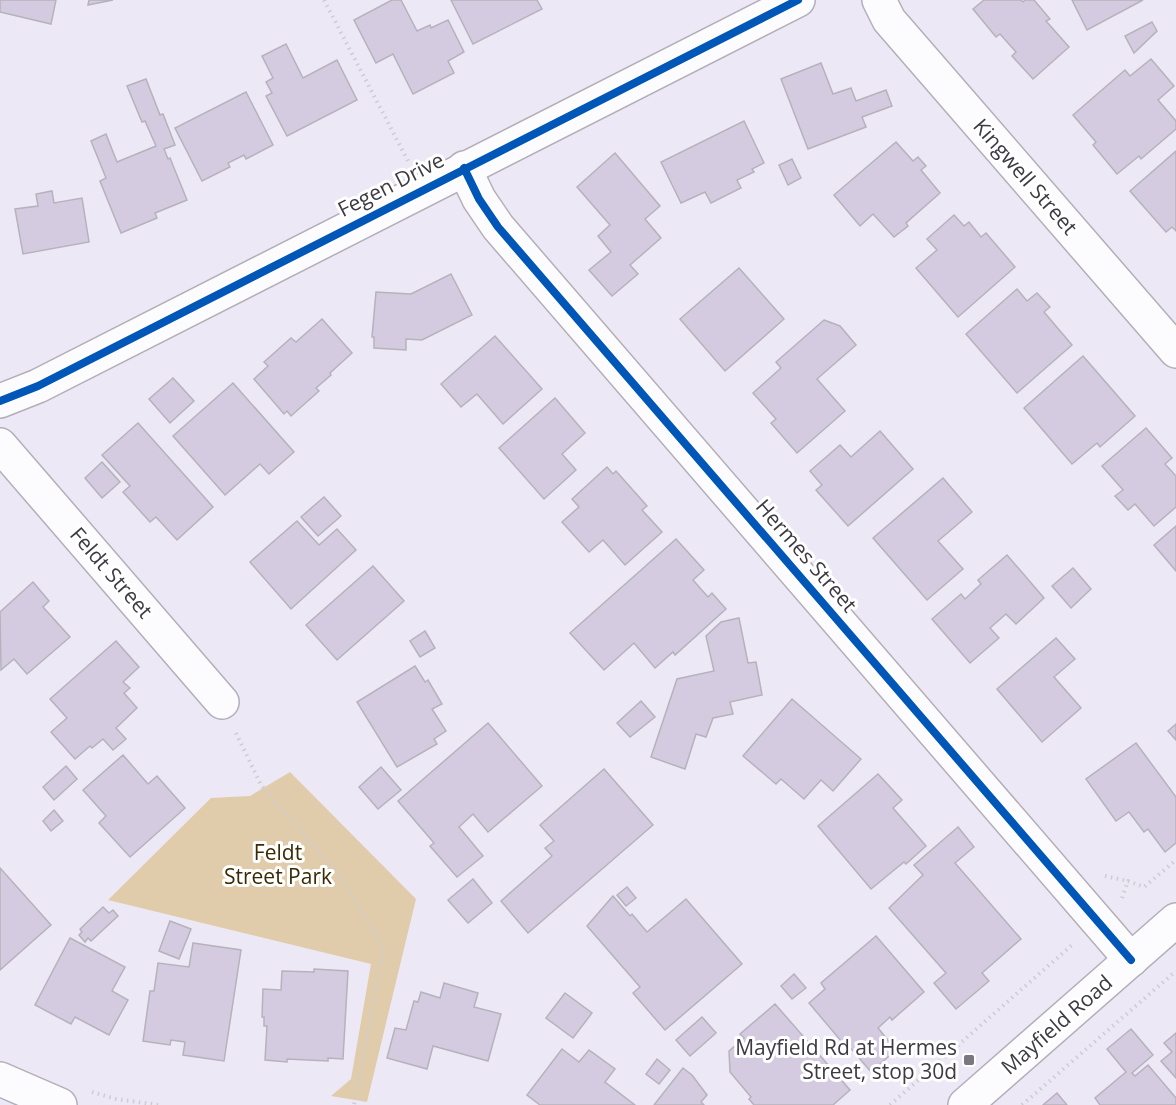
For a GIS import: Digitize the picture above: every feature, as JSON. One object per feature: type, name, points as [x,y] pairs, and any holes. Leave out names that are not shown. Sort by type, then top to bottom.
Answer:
[{"type":"street","name":"Fegen Drive","points":[[0,401],[38,386],[798,0]]},
{"type":"street","name":"Kingwell Street","points":[[879,0],[889,20],[1176,351]]},
{"type":"street","name":"Hermes Street","points":[[464,168],[479,199],[498,227],[1131,960]]},
{"type":"street","name":"Feldt Street","points":[[0,445],[222,702]]},
{"type":"street","name":"Mayfield Road","points":[[965,1105],[1176,920]]},
{"type":"street","points":[[0,1079],[60,1105]]},
{"type":"path","points":[[324,0],[409,162]]},
{"type":"path","points":[[243,747],[261,785],[339,874],[384,948],[354,1105]]},
{"type":"path","points":[[1119,908],[1128,881],[1144,887],[1176,860]]},
{"type":"path","points":[[890,1105],[1073,945]]},
{"type":"path","points":[[1022,1105],[1176,970]]},
{"type":"green space","name":"Feldt Street Park","points":[[290,772],[416,899],[367,1102],[331,1096],[351,1079],[371,964],[108,900],[211,798],[250,796]]},
{"type":"building","points":[[0,0],[56,0],[51,24],[0,12]]},
{"type":"building","points":[[89,0],[113,0],[88,5]]},
{"type":"building","points":[[392,0],[401,0],[417,31],[430,25],[431,28],[448,20],[464,52],[448,61],[454,73],[413,94],[393,54],[376,63],[354,20]]},
{"type":"building","points":[[451,0],[537,0],[542,9],[473,44]]},
{"type":"building","points":[[984,0],[1021,0],[1023,2],[1034,0],[1050,19],[1046,21],[1069,47],[1033,79],[1012,56],[1016,52],[1000,34],[996,37],[973,9]]},
{"type":"building","points":[[1072,0],[1143,0],[1087,30]]},
{"type":"building","points":[[1152,22],[1157,31],[1134,53],[1125,36]]},
{"type":"building","points":[[286,44],[303,78],[337,60],[357,100],[287,136],[266,96],[272,93],[266,82],[273,78],[262,56]]},
{"type":"building","points":[[1151,59],[1174,86],[1158,100],[1176,121],[1176,129],[1141,159],[1139,156],[1117,174],[1093,145],[1096,142],[1073,115],[1125,70],[1130,76]]},
{"type":"building","points":[[821,63],[833,94],[851,88],[856,101],[886,90],[892,106],[862,117],[866,127],[808,149],[781,79]]},
{"type":"building","points":[[146,79],[175,145],[164,149],[187,200],[155,213],[157,218],[121,233],[100,181],[106,178],[91,141],[106,134],[117,162],[156,146],[145,121],[142,122],[127,86]]},
{"type":"building","points":[[246,92],[273,145],[246,159],[244,155],[228,163],[230,167],[202,181],[175,128]]},
{"type":"building","points":[[744,121],[764,163],[752,169],[754,172],[737,180],[741,188],[711,203],[705,192],[681,203],[661,162]]},
{"type":"building","points":[[896,142],[913,161],[918,157],[926,166],[921,170],[940,193],[906,223],[908,226],[894,237],[873,214],[860,226],[834,195]]},
{"type":"building","points":[[1176,151],[1176,231],[1172,227],[1166,232],[1130,191]]},
{"type":"building","points":[[615,153],[660,206],[645,219],[661,238],[630,265],[638,274],[612,296],[589,270],[611,252],[598,236],[610,225],[577,187]]},
{"type":"building","points":[[792,159],[801,178],[788,185],[779,165]]},
{"type":"building","points":[[52,191],[54,203],[82,198],[89,242],[23,254],[15,209],[38,206],[36,194]]},
{"type":"building","points":[[954,215],[964,226],[969,222],[981,237],[986,233],[1015,267],[958,317],[916,268],[937,250],[927,239]]},
{"type":"building","points":[[739,268],[784,319],[725,371],[680,319]]},
{"type":"building","points":[[451,274],[472,315],[422,340],[406,339],[406,350],[374,348],[374,337],[372,337],[376,292],[411,294]]},
{"type":"building","points":[[1017,289],[1027,301],[1037,293],[1050,307],[1044,312],[1072,345],[1017,393],[966,334]]},
{"type":"building","points":[[322,319],[352,353],[316,388],[319,391],[291,416],[287,411],[284,414],[254,379],[268,366],[264,362],[291,338],[296,342]]},
{"type":"building","points":[[824,320],[840,326],[856,345],[817,379],[845,411],[797,453],[771,423],[776,419],[753,393],[781,368],[776,362]]},
{"type":"building","points":[[495,336],[542,389],[503,424],[477,394],[461,407],[441,384]]},
{"type":"building","points":[[1083,356],[1135,416],[1100,447],[1097,443],[1072,464],[1024,408]]},
{"type":"building","points":[[173,378],[194,401],[170,423],[149,399]]},
{"type":"building","points":[[233,383],[294,452],[269,474],[260,464],[225,495],[173,436]]},
{"type":"building","points":[[555,398],[585,433],[562,454],[576,470],[544,499],[499,448]]},
{"type":"building","points":[[138,423],[213,507],[177,540],[156,517],[150,522],[123,492],[130,486],[102,455]]},
{"type":"building","points":[[1146,428],[1172,458],[1165,464],[1176,476],[1176,507],[1154,526],[1135,504],[1128,510],[1115,496],[1123,490],[1102,466]]},
{"type":"building","points":[[880,431],[913,469],[848,526],[816,490],[822,485],[810,471],[840,445],[851,457]]},
{"type":"building","points":[[102,462],[120,482],[102,498],[85,478]]},
{"type":"building","points":[[607,467],[613,474],[616,471],[647,506],[642,510],[662,532],[625,565],[603,540],[589,552],[562,522],[579,507],[572,499]]},
{"type":"building","points":[[943,478],[972,512],[938,541],[963,569],[927,600],[873,538]]},
{"type":"building","points":[[324,497],[341,516],[318,536],[301,517]]},
{"type":"building","points":[[297,521],[319,545],[337,529],[356,550],[291,609],[250,562]]},
{"type":"building","points":[[1176,526],[1176,571],[1154,545]]},
{"type":"building","points":[[676,539],[704,570],[693,580],[708,597],[712,593],[726,609],[675,655],[673,652],[655,668],[634,643],[604,670],[570,633]]},
{"type":"building","points":[[1007,555],[1044,598],[1016,624],[1006,614],[990,628],[999,638],[970,663],[932,619],[961,594],[965,599],[981,584],[978,580]]},
{"type":"building","points":[[373,566],[404,601],[337,660],[306,625]]},
{"type":"building","points":[[1073,568],[1091,589],[1071,608],[1052,586]]},
{"type":"building","points":[[33,582],[49,601],[43,607],[70,637],[27,674],[14,659],[1,670],[0,612]]},
{"type":"building","points":[[739,618],[748,663],[756,662],[762,695],[730,702],[733,714],[713,718],[706,737],[696,734],[685,769],[651,757],[677,679],[714,671],[706,636],[721,622]]},
{"type":"building","points":[[425,631],[435,648],[420,657],[410,641]]},
{"type":"building","points":[[1056,638],[1075,659],[1054,677],[1081,708],[1042,742],[997,689]]},
{"type":"building","points":[[116,641],[139,667],[123,682],[130,688],[124,693],[137,708],[116,728],[126,739],[113,750],[103,739],[92,748],[90,746],[75,759],[51,732],[67,718],[50,699]]},
{"type":"building","points":[[415,666],[425,682],[428,680],[442,704],[432,709],[446,731],[434,739],[437,744],[397,767],[357,702]]},
{"type":"building","points":[[792,699],[861,759],[833,791],[821,780],[804,799],[781,779],[776,784],[743,756]]},
{"type":"building","points":[[641,701],[655,717],[630,737],[617,723]]},
{"type":"building","points":[[488,723],[542,786],[488,832],[473,814],[459,827],[483,856],[457,877],[430,846],[434,843],[398,801]]},
{"type":"building","points":[[1176,724],[1176,740],[1168,731]]},
{"type":"building","points":[[1136,743],[1176,797],[1176,843],[1165,852],[1148,829],[1144,832],[1129,812],[1116,821],[1086,779]]},
{"type":"building","points":[[123,755],[148,784],[157,776],[185,808],[130,857],[99,823],[106,816],[83,790]]},
{"type":"building","points":[[66,766],[77,779],[54,800],[43,787]]},
{"type":"building","points":[[381,767],[401,790],[378,809],[359,787]]},
{"type":"building","points":[[604,769],[653,825],[528,933],[501,901],[552,856],[545,848],[554,841],[540,825]]},
{"type":"building","points":[[878,774],[902,800],[893,808],[926,846],[906,864],[904,862],[871,889],[818,826]]},
{"type":"building","points":[[54,810],[63,821],[51,831],[43,821]]},
{"type":"building","points":[[958,827],[974,847],[955,863],[1021,939],[982,973],[989,981],[956,1009],[934,983],[946,973],[889,908],[923,875],[914,865]]},
{"type":"building","points":[[0,868],[51,925],[0,970]]},
{"type":"building","points":[[473,879],[492,903],[468,923],[448,900]]},
{"type":"building","points":[[627,887],[636,898],[626,906],[617,895]]},
{"type":"building","points":[[613,896],[647,932],[686,899],[742,964],[665,1030],[633,993],[640,987],[587,926]]},
{"type":"building","points":[[103,907],[109,913],[113,910],[118,916],[91,941],[88,938],[85,942],[79,935],[82,932],[80,929]]},
{"type":"building","points":[[170,921],[191,929],[179,959],[159,951]]},
{"type":"building","points":[[876,936],[924,992],[892,1020],[890,1017],[878,1028],[896,1050],[871,1072],[849,1046],[847,1048],[809,1003],[825,989],[821,983]]},
{"type":"building","points":[[70,938],[125,967],[112,991],[128,1000],[109,1035],[75,1017],[71,1024],[35,1005]]},
{"type":"building","points":[[193,943],[241,950],[224,1061],[183,1055],[185,1042],[171,1040],[170,1045],[143,1041],[150,991],[154,991],[158,963],[189,967]]},
{"type":"building","points":[[314,969],[348,971],[343,1059],[328,1058],[328,1061],[287,1059],[287,1062],[265,1060],[267,1026],[264,1026],[264,1017],[262,1017],[263,989],[281,990],[282,971],[314,972]]},
{"type":"building","points":[[794,974],[806,988],[792,999],[781,986]]},
{"type":"building","points":[[444,983],[478,993],[474,1007],[501,1014],[488,1061],[433,1046],[427,1069],[387,1058],[395,1028],[406,1030],[414,1001],[418,1002],[421,992],[440,998]]},
{"type":"building","points":[[565,993],[592,1013],[573,1038],[546,1018]]},
{"type":"building","points":[[775,1004],[850,1090],[833,1105],[754,1105],[749,1099],[751,1097],[730,1072],[729,1051],[744,1038],[740,1034]]},
{"type":"building","points":[[702,1017],[716,1033],[690,1056],[676,1040]]},
{"type":"building","points":[[1131,1029],[1153,1055],[1132,1073],[1135,1076],[1148,1065],[1176,1098],[1176,1105],[1100,1105],[1095,1098],[1126,1072],[1107,1049]]},
{"type":"building","points":[[1176,1033],[1176,1078],[1161,1061],[1172,1052],[1164,1043]]},
{"type":"building","points":[[562,1049],[579,1062],[589,1050],[615,1069],[605,1082],[635,1105],[540,1105],[527,1095]]},
{"type":"building","points":[[657,1059],[670,1070],[659,1084],[646,1074]]},
{"type":"building","points":[[683,1068],[692,1075],[707,1095],[701,1102],[704,1105],[654,1105]]},
{"type":"building","points":[[1057,1093],[1067,1105],[1043,1105]]},
{"type":"cycle path","points":[[0,401],[38,386],[798,0]]},
{"type":"cycle path","points":[[464,168],[479,199],[498,227],[1131,960]]},
{"type":"place","name":"Mayfield Rd at Hermes Street, stop 30d","points":[[969,1060]]}]
